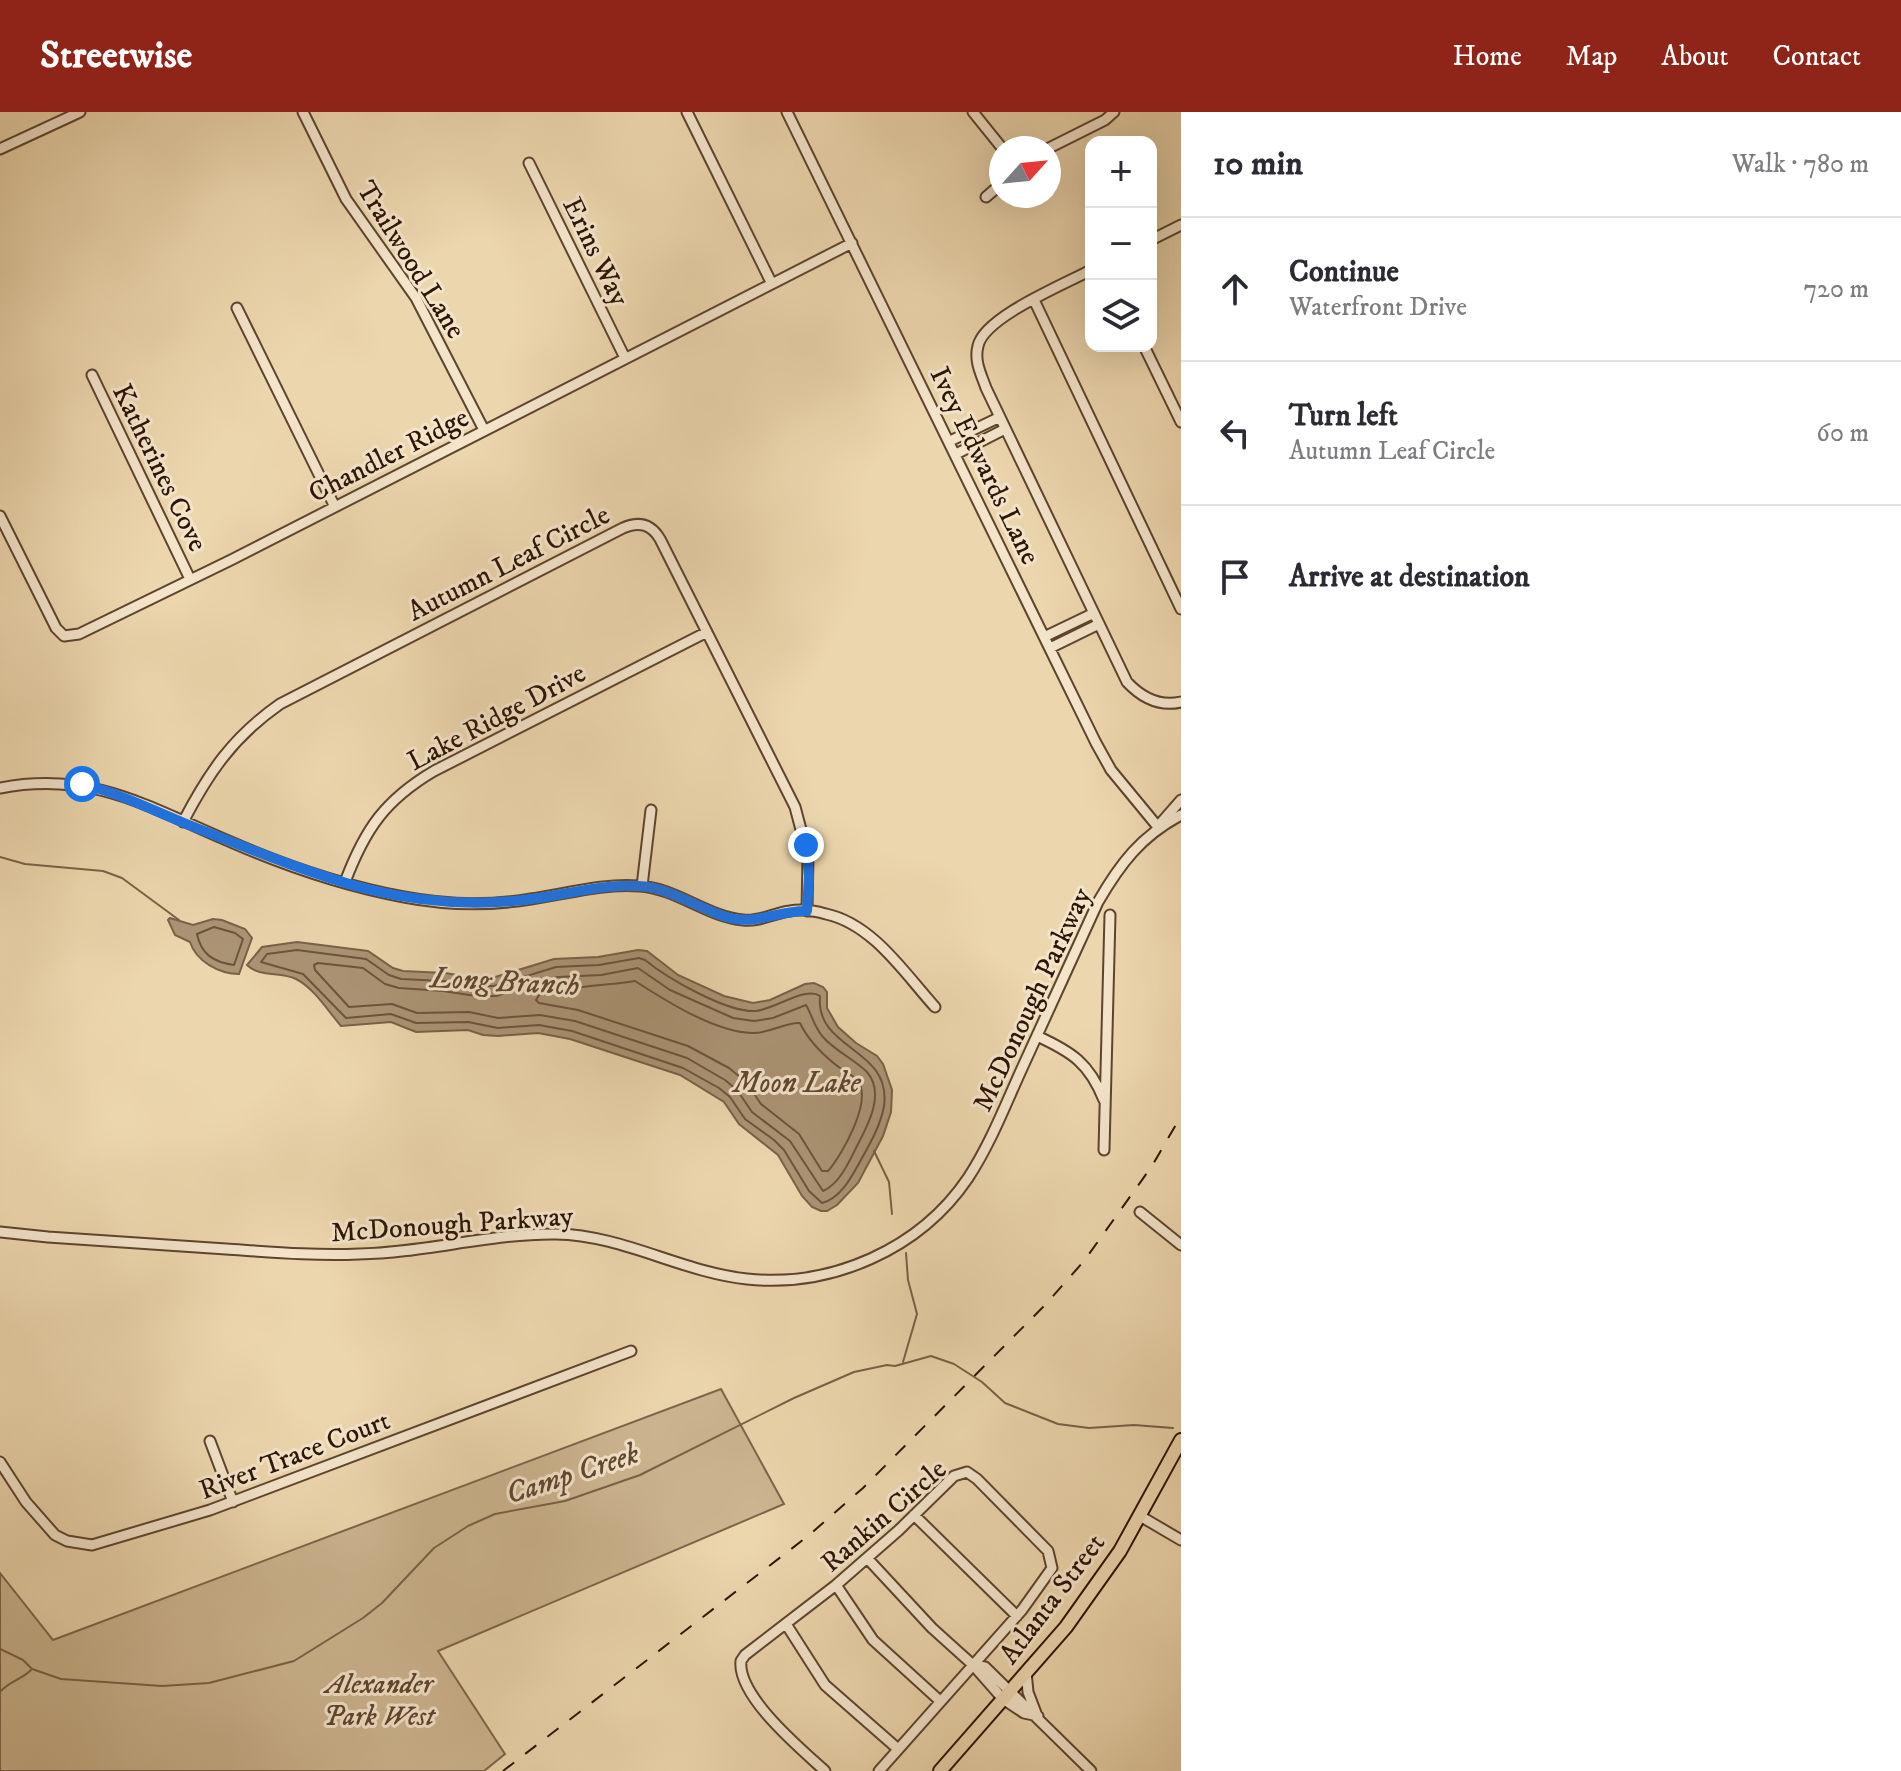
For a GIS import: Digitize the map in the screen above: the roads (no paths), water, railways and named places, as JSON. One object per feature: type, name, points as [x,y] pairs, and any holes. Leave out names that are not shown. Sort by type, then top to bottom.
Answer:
[{"type":"main road","name":"Atlanta Street","points":[[940,1771],[1066,1627],[1108,1569],[1181,1440]]},
{"type":"street","points":[[0,149],[80,112]]},
{"type":"street","name":"Trailwood Lane","points":[[303,112],[346,199],[416,298],[484,430]]},
{"type":"street","points":[[687,112],[772,284]]},
{"type":"street","name":"Ivey Edwards Lane","points":[[787,112],[1111,770],[1158,827]]},
{"type":"street","points":[[973,112],[992,136]]},
{"type":"street","points":[[1061,142],[1105,120],[1114,112]]},
{"type":"street","name":"Erins Way","points":[[529,163],[625,358]]},
{"type":"street","points":[[1157,238],[1180,229]]},
{"type":"street","name":"Chandler Ridge","points":[[0,516],[56,628],[64,636],[79,634],[852,243]]},
{"type":"street","points":[[1085,273],[1001,318],[974,342],[977,363],[1005,429],[1127,682],[1136,692],[1153,702],[1181,702]]},
{"type":"street","points":[[1034,300],[1181,609]]},
{"type":"street","points":[[237,308],[334,505]]},
{"type":"street","points":[[1147,352],[1181,422]]},
{"type":"street","name":"Katherines Cove","points":[[92,375],[190,579]]},
{"type":"street","points":[[950,441],[1000,417]]},
{"type":"street","points":[[956,454],[1005,429]]},
{"type":"street","name":"Autumn Leaf Circle","points":[[183,822],[215,765],[249,728],[280,704],[302,690],[627,526],[645,525],[656,533],[795,807],[808,856],[807,911]]},
{"type":"street","points":[[1044,637],[1094,613]]},
{"type":"street","points":[[1050,648],[1099,624]]},
{"type":"street","name":"Lake Ridge Drive","points":[[345,882],[359,846],[373,822],[392,799],[407,788],[434,771],[707,632]]},
{"type":"street","points":[[0,788],[51,781],[110,791],[272,859],[405,897],[466,903],[527,900],[599,888],[642,886],[746,921],[791,910],[829,914],[853,925],[874,941],[935,1007]]},
{"type":"street","points":[[1158,827],[1181,800]]},
{"type":"street","points":[[642,886],[651,810]]},
{"type":"street","name":"McDonough Parkway","points":[[0,1232],[339,1255],[407,1251],[531,1235],[569,1234],[610,1241],[739,1278],[789,1280],[819,1276],[863,1262],[894,1248],[948,1203],[983,1153],[1121,864],[1158,827],[1181,815]]},
{"type":"street","points":[[1104,1150],[1110,915]]},
{"type":"street","points":[[1037,1036],[1067,1050],[1084,1064],[1105,1104]]},
{"type":"street","points":[[1140,1212],[1181,1245]]},
{"type":"street","name":"River Trace Court","points":[[0,1462],[26,1502],[55,1535],[80,1544],[111,1542],[233,1502],[631,1351]]},
{"type":"street","points":[[210,1441],[233,1502]]},
{"type":"street","name":"Rankin Circle","points":[[825,1771],[770,1720],[741,1673],[741,1661],[836,1585],[957,1473],[967,1472],[1048,1551],[1053,1561],[1051,1571],[1017,1616],[879,1771]]},
{"type":"street","points":[[914,1515],[1017,1616]]},
{"type":"street","points":[[1140,1516],[1181,1540]]},
{"type":"street","points":[[867,1558],[932,1628],[1024,1713],[1038,1716]]},
{"type":"street","points":[[836,1585],[873,1640],[940,1701]]},
{"type":"street","points":[[786,1624],[825,1685],[898,1749]]},
{"type":"street","points":[[1026,1672],[1028,1692],[1038,1716],[1087,1770]]},
{"type":"water","points":[[213,919],[222,920],[245,929],[252,938],[239,974],[216,969],[203,960],[190,942],[175,935],[168,920],[193,925]]},
{"type":"water","name":"Moon Lake","points":[[297,942],[368,951],[403,971],[475,978],[492,978],[554,959],[647,951],[678,975],[724,996],[753,1003],[770,1000],[814,983],[827,992],[827,1008],[838,1027],[883,1064],[892,1090],[891,1112],[883,1136],[858,1183],[837,1205],[821,1211],[812,1207],[802,1196],[778,1155],[739,1124],[724,1102],[680,1075],[570,1039],[538,1033],[498,1036],[468,1030],[416,1032],[391,1022],[341,1026],[303,983],[290,977],[258,972],[247,965],[262,947]]},
{"type":"waterway","name":"Long Branch","points":[[0,857],[25,864],[103,871],[122,878],[179,920]]},
{"type":"waterway","name":"Long Branch","points":[[874,1151],[889,1182],[892,1214]]},
{"type":"waterway","name":"Long Branch","points":[[903,1362],[917,1314],[908,1280],[906,1253]]},
{"type":"waterway","name":"Camp Creek","points":[[0,1649],[23,1660],[32,1669],[61,1679],[162,1686],[209,1683],[294,1661],[363,1618],[382,1603],[434,1548],[468,1526],[495,1514],[565,1501],[640,1475],[794,1398],[854,1372],[895,1366],[931,1356],[954,1364],[982,1382],[1005,1403],[1058,1424],[1089,1428],[1134,1425],[1173,1428]]},
{"type":"waterway","points":[[0,1692],[31,1670]]},
{"type":"railway","points":[[503,1771],[808,1536],[863,1488],[1046,1304],[1084,1261],[1152,1166],[1181,1116]]},
{"type":"park label","name":"Alexander Park West","points":[[379,1699]]}]
